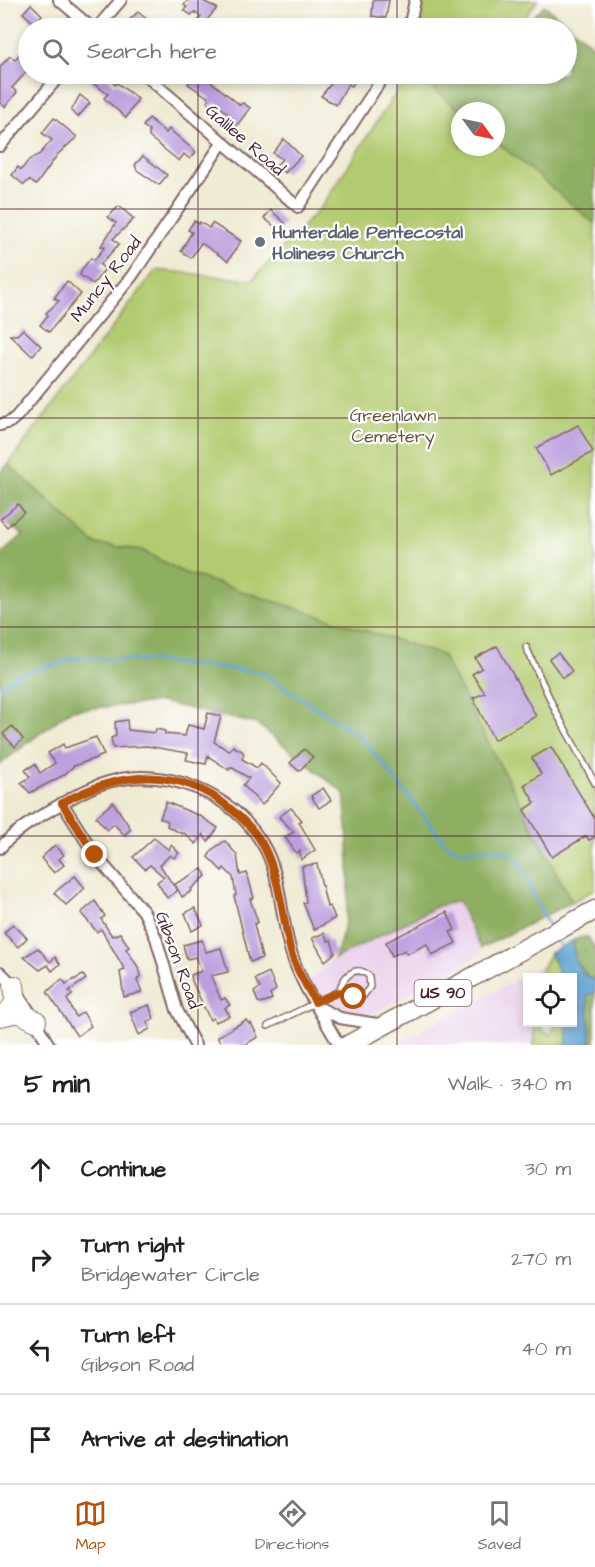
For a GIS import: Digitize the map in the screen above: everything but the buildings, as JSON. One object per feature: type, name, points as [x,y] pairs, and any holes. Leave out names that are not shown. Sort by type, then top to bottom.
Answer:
[{"type":"highway","name":"US 90","points":[[348,1045],[595,910]]},
{"type":"highway","points":[[4,1014],[14,1007],[16,1000],[7,979]]},
{"type":"highway","points":[[4,1014],[18,1012],[36,1021]]},
{"type":"street","points":[[59,0],[80,18]]},
{"type":"street","points":[[106,18],[121,0]]},
{"type":"street","points":[[411,18],[415,0]]},
{"type":"street","points":[[0,146],[53,84]]},
{"type":"street","name":"Galilee Road","points":[[156,84],[298,207],[378,84]]},
{"type":"street","name":"Muncy Road","points":[[1,425],[16,416],[132,276],[223,142]]},
{"type":"street","points":[[0,848],[29,822],[62,803],[111,781],[147,777],[188,784],[222,802],[253,829],[263,844],[277,882],[295,963],[339,1045]]},
{"type":"street","name":"Gibson Road","points":[[62,803],[95,855],[144,912],[156,938],[177,1010],[195,1045]]},
{"type":"street","points":[[7,979],[36,1021],[49,1045]]},
{"type":"street","points":[[317,1004],[340,1018],[384,1025]]},
{"type":"lane","points":[[526,646],[556,712],[595,783]]},
{"type":"lane","points":[[268,1026],[339,992],[343,979],[352,972],[363,971],[369,976],[370,987],[363,996],[354,997],[339,992]]},
{"type":"shaded area","points":[[459,901],[482,954],[379,1011],[369,1014],[339,1007],[318,996],[308,980],[334,959],[438,906]]},
{"type":"shaded area","points":[[543,965],[539,973],[528,973]]},
{"type":"shaded area","points":[[523,976],[523,1027],[535,1027],[533,1045],[394,1045]]},
{"type":"green space","points":[[424,0],[538,0],[524,18],[421,18]]},
{"type":"green space","points":[[544,5],[560,18],[532,18]]},
{"type":"green space","points":[[577,32],[595,47],[595,224],[505,149],[505,102],[451,103],[428,84],[577,84]]},
{"type":"green space","name":"Greenlawn Cemetery","points":[[401,84],[428,84],[451,103],[451,156],[505,156],[505,149],[595,224],[595,889],[572,902],[442,655],[182,572],[141,550],[95,544],[8,464],[156,270],[252,280],[322,206]]},
{"type":"green space","points":[[8,464],[95,544],[141,550],[182,572],[442,655],[572,902],[481,948],[458,901],[438,906],[334,959],[346,919],[348,898],[349,856],[344,793],[257,724],[161,702],[71,710],[0,764],[0,555],[23,535],[0,519],[0,473]]},
{"type":"green space","points":[[588,937],[595,949],[595,980],[588,977],[573,957],[574,940]]},
{"type":"green space","points":[[550,953],[559,973],[540,973]]},
{"type":"green space","points":[[595,993],[595,1045],[591,1045],[587,995]]},
{"type":"green space","points":[[535,1027],[542,1027],[542,1030],[550,1035],[554,1027],[567,1027],[567,1045],[533,1045]]},
{"type":"water","points":[[574,940],[577,964],[585,975],[595,980],[595,993],[587,995],[591,1045],[567,1045],[567,1027],[577,1027],[577,973],[559,973],[550,953]]},
{"type":"waterway","points":[[0,687],[17,675],[76,658],[155,661],[260,672],[362,737],[445,843],[459,850],[496,849],[514,857],[520,863],[550,928]]},
{"type":"waterway","points":[[556,939],[561,947]]},
{"type":"place","name":"Hunterdale Pentecostal Holiness Church","points":[[260,242]]},
{"type":"route","points":[[95,855],[62,803],[111,781],[130,777],[167,779],[205,791],[238,815],[253,829],[263,844],[277,882],[290,949],[315,1002],[339,992],[354,997]]}]
